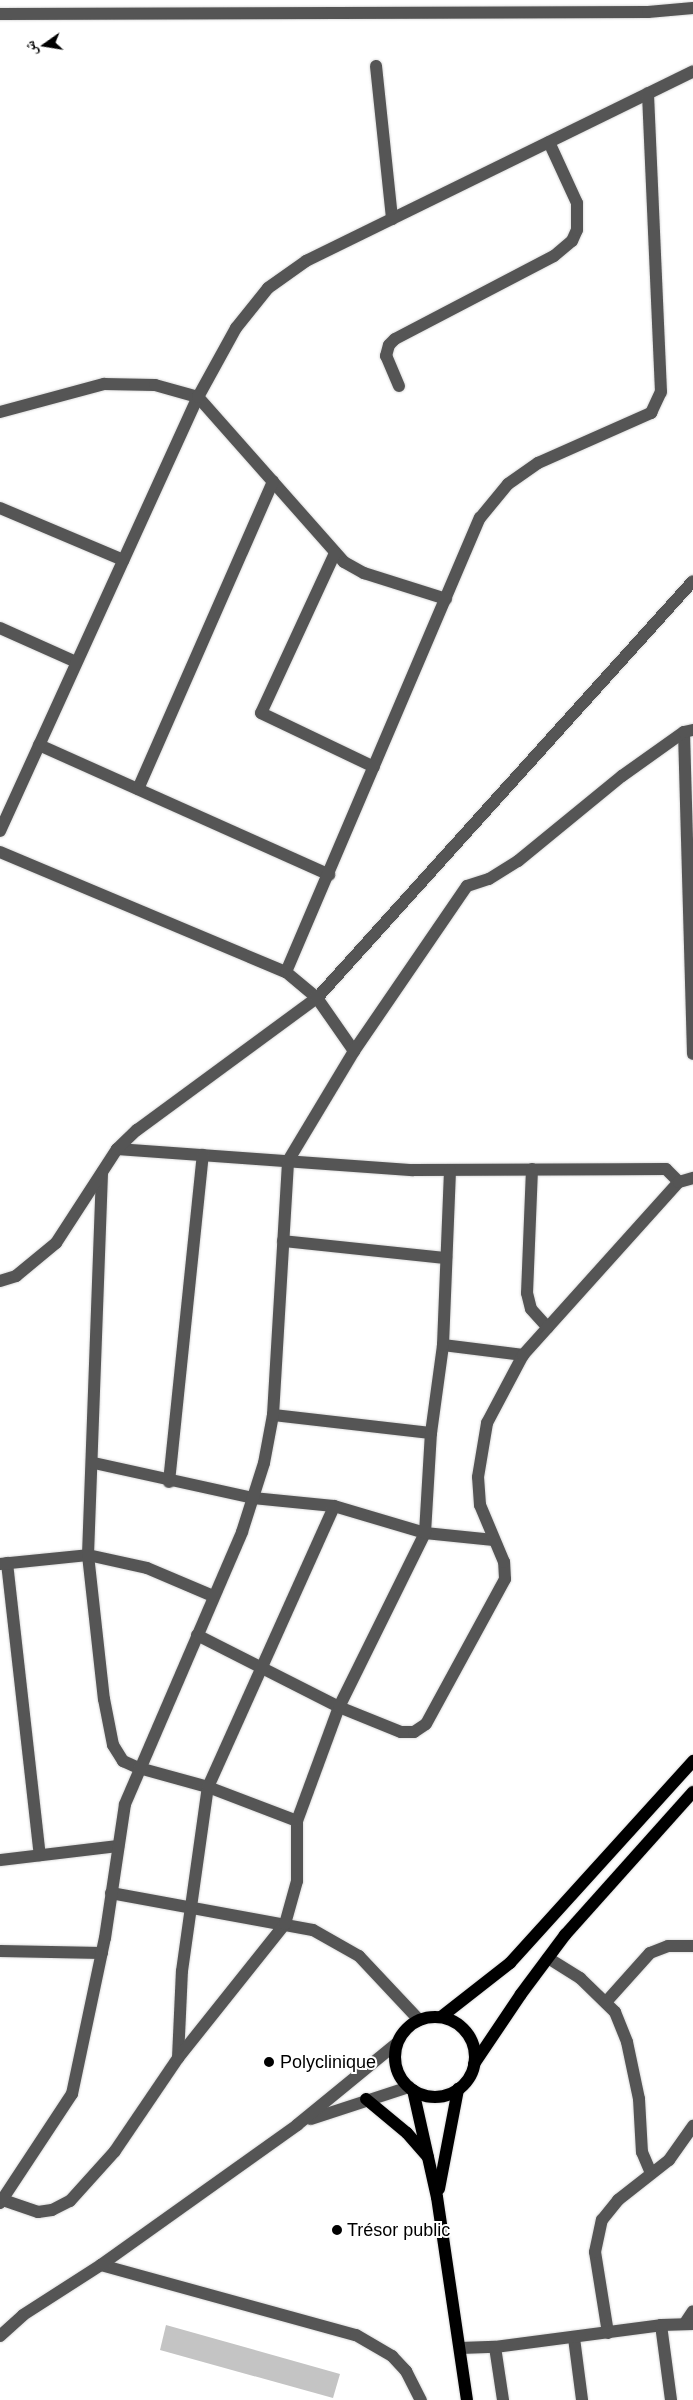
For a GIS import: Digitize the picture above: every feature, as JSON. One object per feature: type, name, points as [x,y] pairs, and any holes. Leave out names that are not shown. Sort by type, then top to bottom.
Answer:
[{"type":"main road","points":[[441,2017],[510,1963],[693,1761]]},
{"type":"main road","points":[[411,2089],[436,2097],[458,2089],[465,2082],[474,2064],[548,1958],[693,1792]]},
{"type":"main road","points":[[467,2400],[430,2159],[411,2089],[397,2068],[396,2044],[401,2034],[419,2020],[441,2017],[453,2021],[470,2039],[474,2064]]},
{"type":"main road","points":[[437,2197],[458,2089]]},
{"type":"main road","points":[[366,2099],[407,2133],[430,2159]]},
{"type":"street","points":[[0,14],[202,6],[648,12],[693,8]]},
{"type":"street","points":[[376,66],[392,219]]},
{"type":"street","points":[[0,831],[198,398],[236,328],[268,288],[306,261],[693,71]]},
{"type":"street","points":[[286,972],[480,518],[508,484],[538,463],[651,413],[661,392],[648,94]]},
{"type":"street","points":[[399,386],[386,356],[389,345],[395,339],[554,256],[572,241],[577,230],[577,203],[548,142]]},
{"type":"street","points":[[0,412],[104,384],[155,385],[198,398],[335,553],[364,573],[446,599]]},
{"type":"street","points":[[138,789],[272,481]]},
{"type":"street","points":[[0,508],[123,560]]},
{"type":"street","points":[[335,553],[260,713],[374,766]]},
{"type":"street","points":[[0,1281],[16,1276],[56,1242],[117,1149],[160,1112],[317,998],[693,581]]},
{"type":"street","points":[[0,628],[76,662]]},
{"type":"street","points":[[450,1170],[443,1345],[431,1433],[426,1533],[339,1707],[297,1821],[297,1881],[285,1924],[178,2058],[115,2151],[70,2202],[52,2210],[38,2212],[1,2202],[72,2094],[102,1953],[125,1804],[253,1498],[273,1415],[288,1161],[354,1051],[467,886],[489,879],[518,861],[622,776],[689,731]]},
{"type":"street","points":[[689,731],[693,1054]]},
{"type":"street","points":[[39,745],[328,875]]},
{"type":"street","points":[[0,852],[286,972],[317,998],[354,1051]]},
{"type":"street","points":[[117,1149],[450,1170],[666,1169],[679,1182]]},
{"type":"street","points":[[169,1482],[203,1155]]},
{"type":"street","points":[[532,1170],[528,1293],[531,1309],[548,1328]]},
{"type":"street","points":[[102,1173],[94,1463],[88,1555],[104,1699],[113,1745],[123,1761],[139,1768],[208,1787],[297,1821]]},
{"type":"street","points":[[197,1635],[339,1707],[401,1732],[414,1732],[426,1724],[505,1579],[504,1562],[480,1505],[479,1468],[487,1423],[523,1355],[679,1182],[693,1178]]},
{"type":"street","points":[[283,1240],[446,1258]]},
{"type":"street","points":[[443,1345],[523,1355]]},
{"type":"street","points":[[273,1415],[431,1433]]},
{"type":"street","points":[[94,1463],[169,1482],[253,1498],[334,1506],[426,1533],[494,1540]]},
{"type":"street","points":[[178,2058],[182,1971],[208,1787],[334,1506]]},
{"type":"street","points":[[40,1855],[4,1564],[88,1555],[147,1568],[213,1596]]},
{"type":"street","points":[[0,1860],[118,1846]]},
{"type":"street","points":[[111,1893],[192,1910],[285,1924],[329,1937],[359,1956],[419,2020]]},
{"type":"street","points":[[606,2002],[650,1953],[668,1946],[693,1946]]},
{"type":"street","points":[[0,1951],[102,1953]]},
{"type":"street","points":[[548,1958],[580,1978],[614,2012],[627,2042],[639,2099],[642,2152],[651,2173]]},
{"type":"street","points":[[0,2336],[23,2315],[101,2265],[297,2125],[396,2044]]},
{"type":"street","points":[[297,2125],[366,2099],[411,2089]]},
{"type":"street","points":[[608,2333],[595,2252],[596,2236],[602,2220],[618,2200],[669,2160],[693,2126]]},
{"type":"street","points":[[101,2265],[356,2335],[392,2356],[406,2371],[421,2400]]},
{"type":"street","points":[[460,2348],[495,2347],[661,2325],[689,2324],[693,2311]]},
{"type":"street","points":[[0,2322],[23,2315]]},
{"type":"street","points":[[661,2325],[671,2400]]},
{"type":"street","points":[[574,2338],[582,2400]]},
{"type":"street","points":[[495,2347],[503,2400]]},
{"type":"building","points":[[166,2325],[340,2374],[333,2398],[160,2350]]},
{"type":"place","name":"Polyclinique","points":[[269,2062]]},
{"type":"place","name":"Trésor public","points":[[337,2230]]}]
